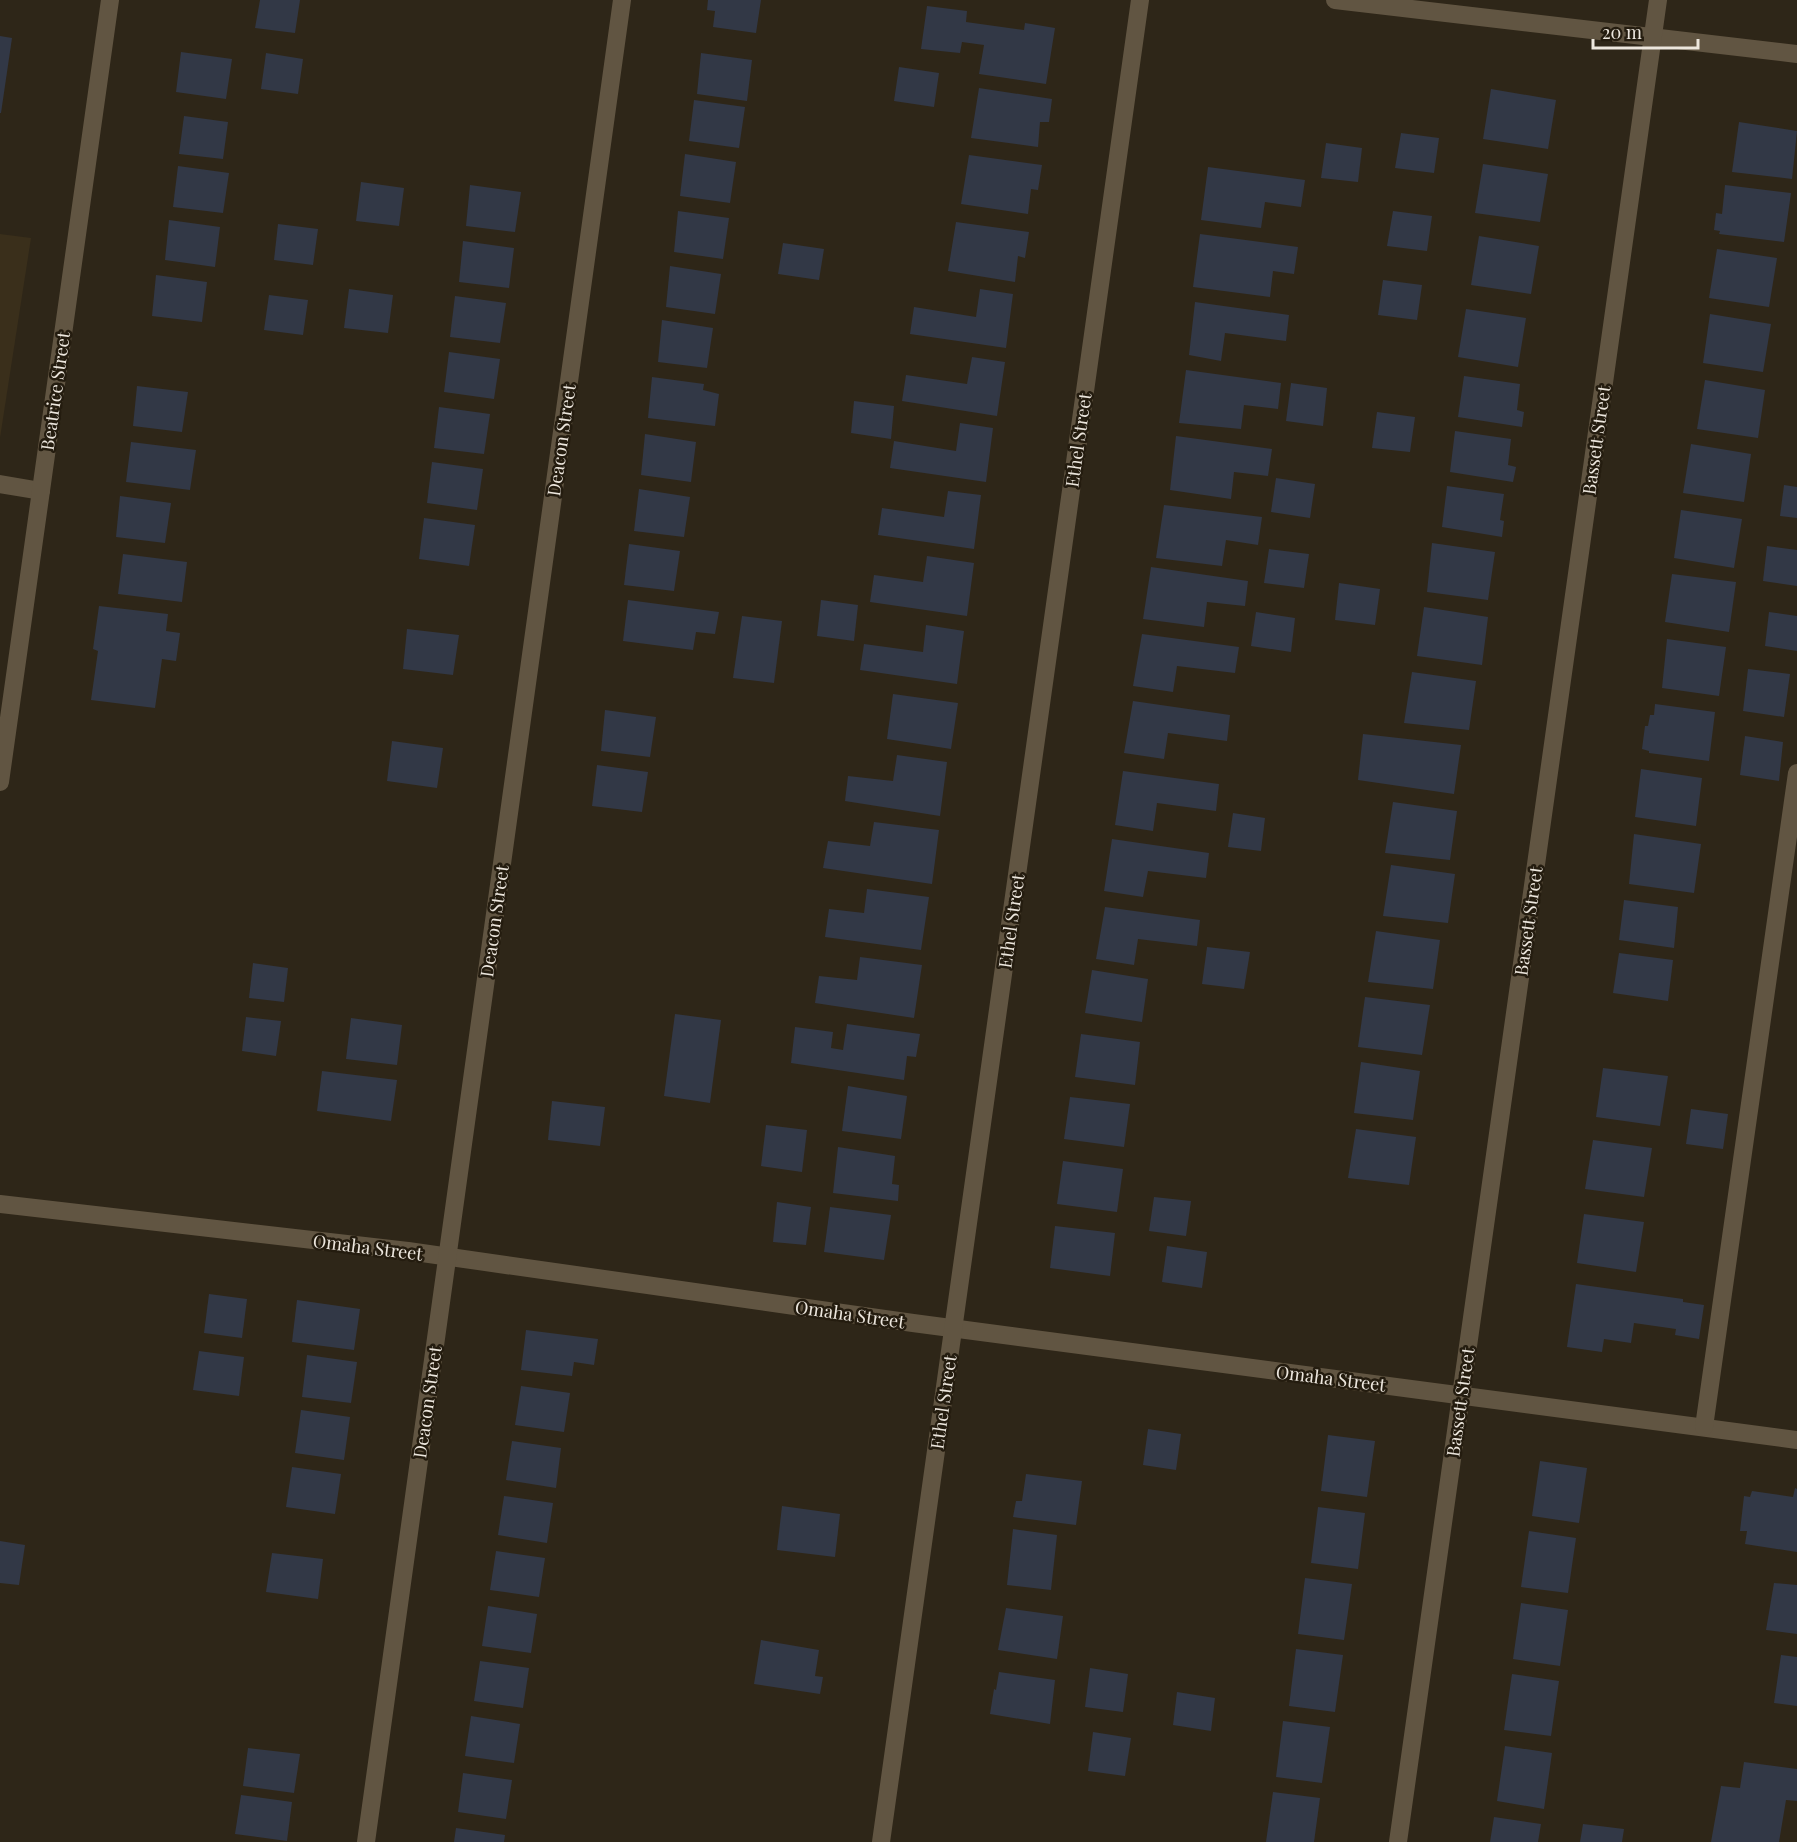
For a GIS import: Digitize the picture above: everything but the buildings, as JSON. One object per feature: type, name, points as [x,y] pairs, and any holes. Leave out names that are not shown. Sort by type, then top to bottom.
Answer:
[{"type":"street","name":"Beatrice Street","points":[[0,782],[110,0]]},
{"type":"street","name":"Deacon Street","points":[[366,1842],[622,0]]},
{"type":"street","name":"Ethel Street","points":[[881,1842],[1140,0]]},
{"type":"street","points":[[1335,0],[1797,54]]},
{"type":"street","name":"Bassett Street","points":[[1398,1842],[1658,0]]},
{"type":"street","points":[[0,484],[41,491]]},
{"type":"street","points":[[1702,1427],[1797,773]]},
{"type":"street","name":"Omaha Street","points":[[0,1203],[447,1258],[953,1329],[1797,1440]]},
{"type":"shaded area","points":[[0,234],[31,238],[0,438]]}]
